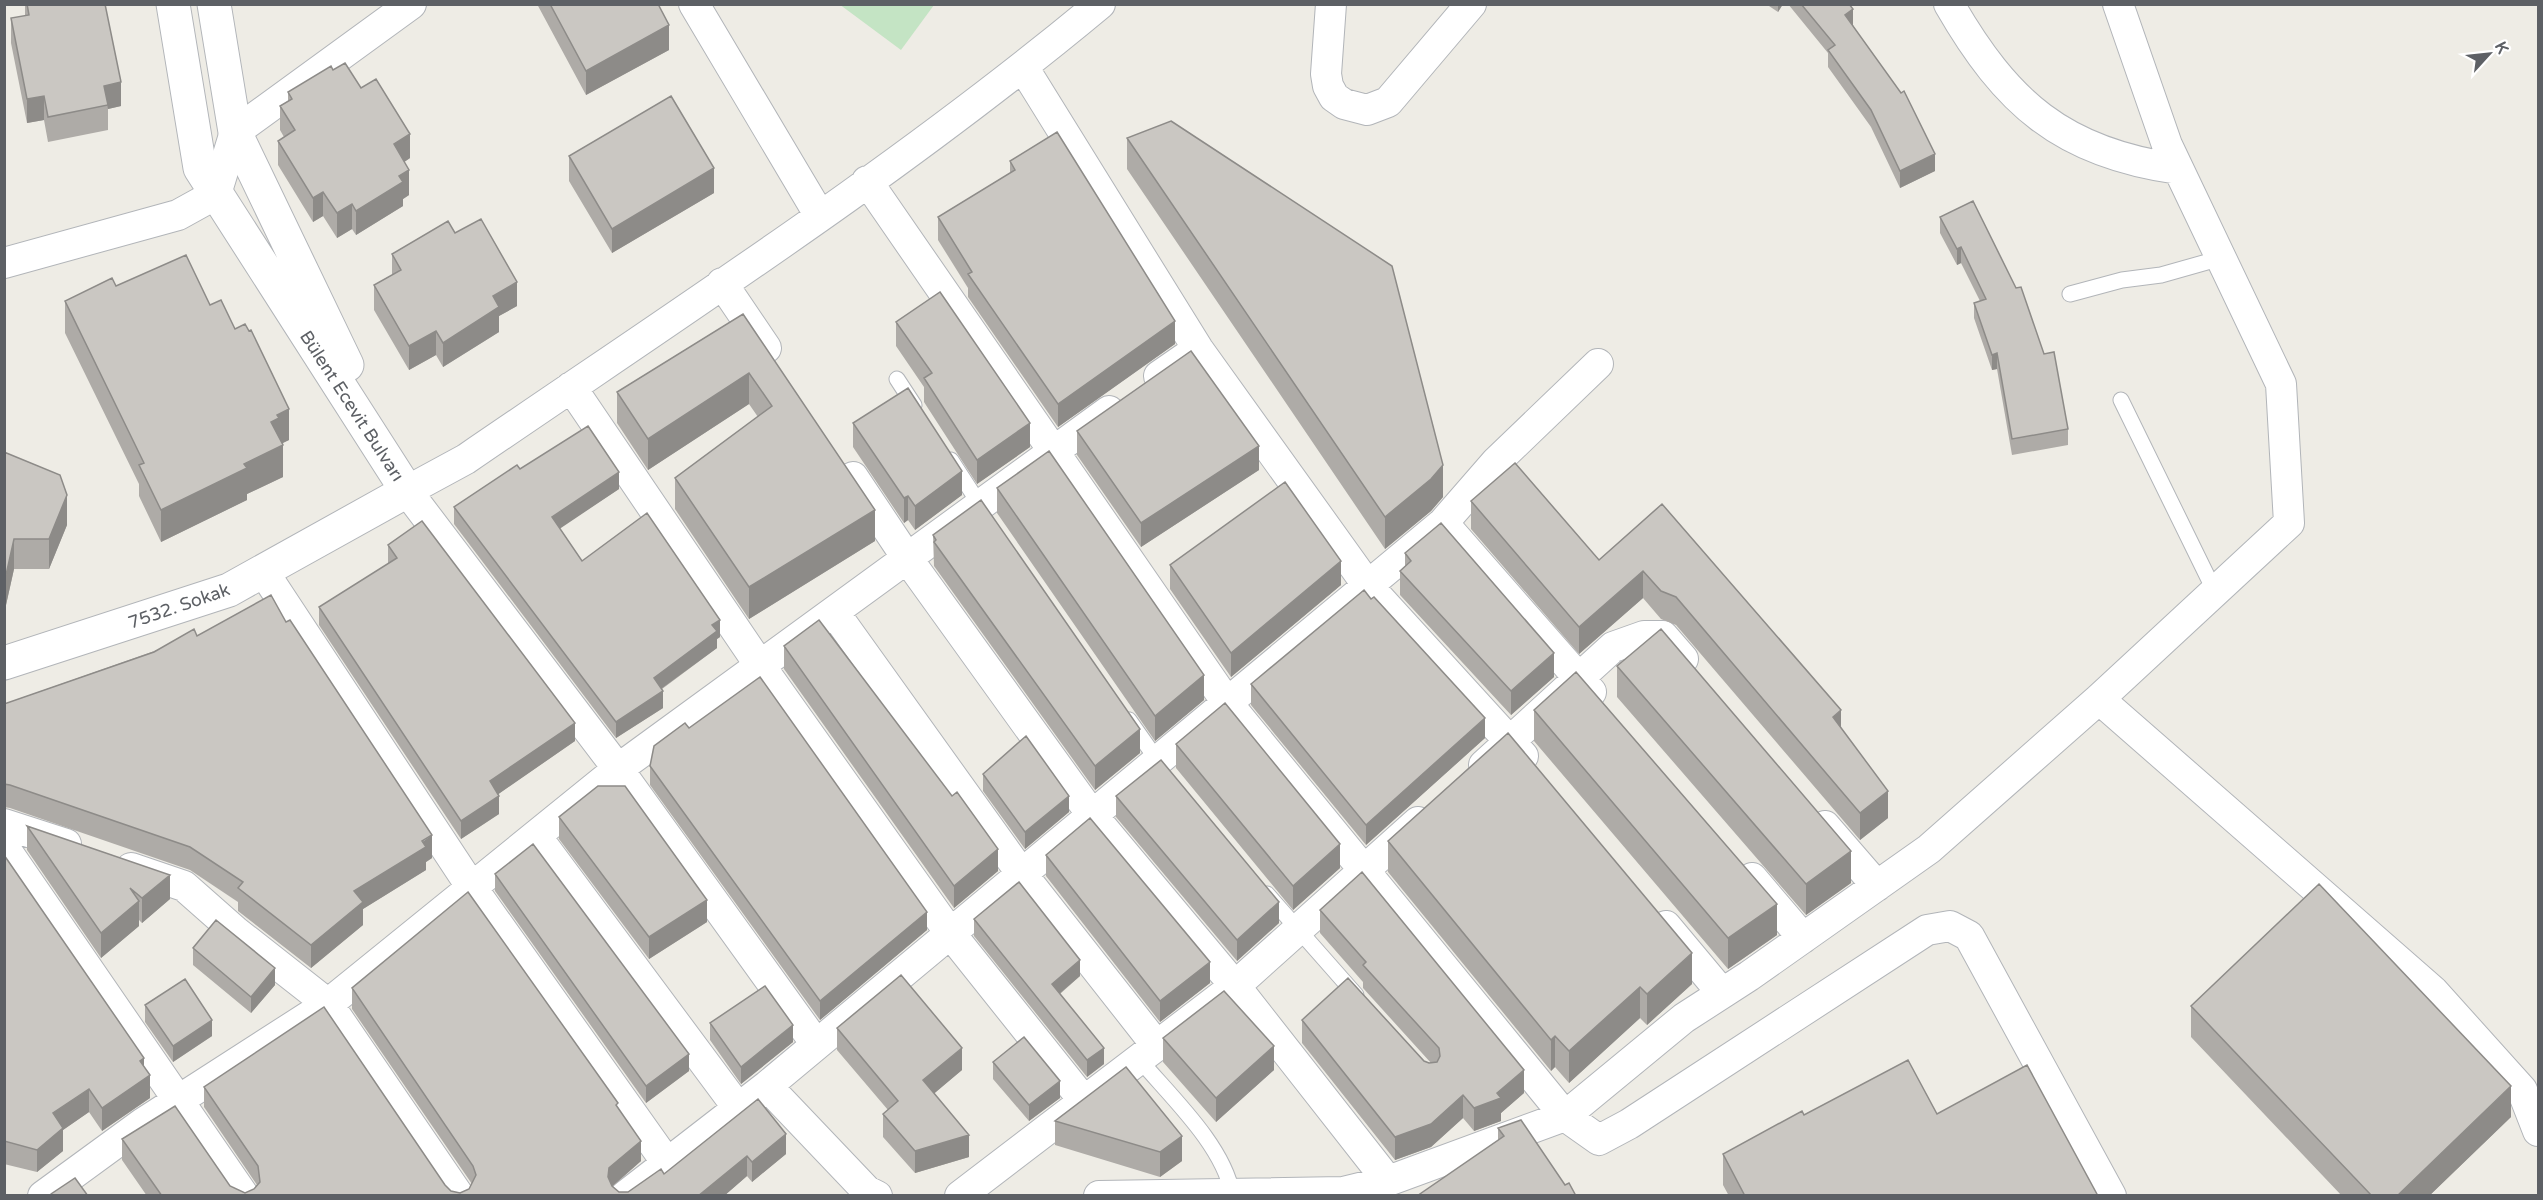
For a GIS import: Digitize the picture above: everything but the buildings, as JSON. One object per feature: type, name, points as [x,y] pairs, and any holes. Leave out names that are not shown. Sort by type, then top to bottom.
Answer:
[{"type":"street","name":"Bülent Ecevit Bulvarı","points":[[172,4],[200,168],[407,491]]},
{"type":"street","name":"Bülent Ecevit Bulvarı","points":[[214,4],[235,132],[407,491]]},
{"type":"street","points":[[4,263],[178,215],[216,194],[235,132],[411,4]]},
{"type":"street","points":[[694,4],[820,216]]},
{"type":"street","points":[[1331,4],[1326,74],[1328,86],[1344,105],[1367,110],[1388,102],[1471,4]]},
{"type":"street","points":[[1949,4],[1992,72],[2032,111],[2080,142],[2145,164],[2178,168]]},
{"type":"street","points":[[1099,1196],[1343,1192],[1388,1181],[1565,1116],[1684,1018],[1929,849],[2099,699],[2289,523],[2281,384],[2167,145],[2118,4]]},
{"type":"street","points":[[816,1044],[618,769],[407,491],[466,459],[820,216],[1023,67],[1088,8]]},
{"type":"street","points":[[1023,67],[1198,349],[1368,586],[1511,741],[1541,777]]},
{"type":"street","points":[[867,181],[1228,704],[1365,868],[1565,1116],[1599,1140],[1629,1125],[1927,930],[1950,926],[1969,936],[2111,1196]]},
{"type":"street","points":[[722,283],[781,371]]},
{"type":"street","points":[[43,1196],[177,1101],[328,1004],[618,769],[761,667],[907,558],[986,513],[1053,450],[1198,349]]},
{"type":"street","points":[[625,1196],[767,1086],[1092,815],[1165,770],[1228,704],[1443,523],[1496,462],[1598,364]]},
{"type":"street","points":[[571,387],[761,667],[950,933],[1084,1101]]},
{"type":"street","points":[[834,450],[907,558],[1092,815],[1235,986],[1388,1181]]},
{"type":"street","name":"7532. Sokak","points":[[4,663],[229,590],[407,491]]},
{"type":"street","points":[[1443,523],[1610,714]]},
{"type":"street","points":[[263,571],[472,888],[667,1163]]},
{"type":"street","points":[[834,612],[1148,1052]]},
{"type":"street","points":[[960,1196],[1235,986],[1365,868],[1511,741],[1612,647],[1653,635],[1663,636],[1701,681]]},
{"type":"street","points":[[2099,699],[2433,991],[2522,1090],[2538,1131]]},
{"type":"street","points":[[1808,806],[1877,886]]},
{"type":"street","points":[[4,824],[184,886],[235,932],[328,1004],[459,1196]]},
{"type":"street","points":[[536,836],[738,1108]]},
{"type":"street","points":[[4,847],[244,1196]]},
{"type":"street","points":[[1734,857],[1803,938]]},
{"type":"street","points":[[1647,903],[1722,993]]},
{"type":"street","points":[[767,1086],[867,1191],[877,1196]]},
{"type":"lane","points":[[2070,294],[2122,280],[2161,275],[2222,258]]},
{"type":"lane","points":[[897,379],[922,417]]},
{"type":"lane","points":[[2121,400],[2215,592]]},
{"type":"lane","points":[[941,446],[986,513]]},
{"type":"lane","points":[[1118,704],[1165,770]]},
{"type":"lane","points":[[1260,886],[1368,1008]]},
{"type":"lane","points":[[1148,1052],[1215,1152],[1228,1174],[1232,1193]]},
{"type":"green space","points":[[839,4],[934,4],[934,5],[901,50]]}]
